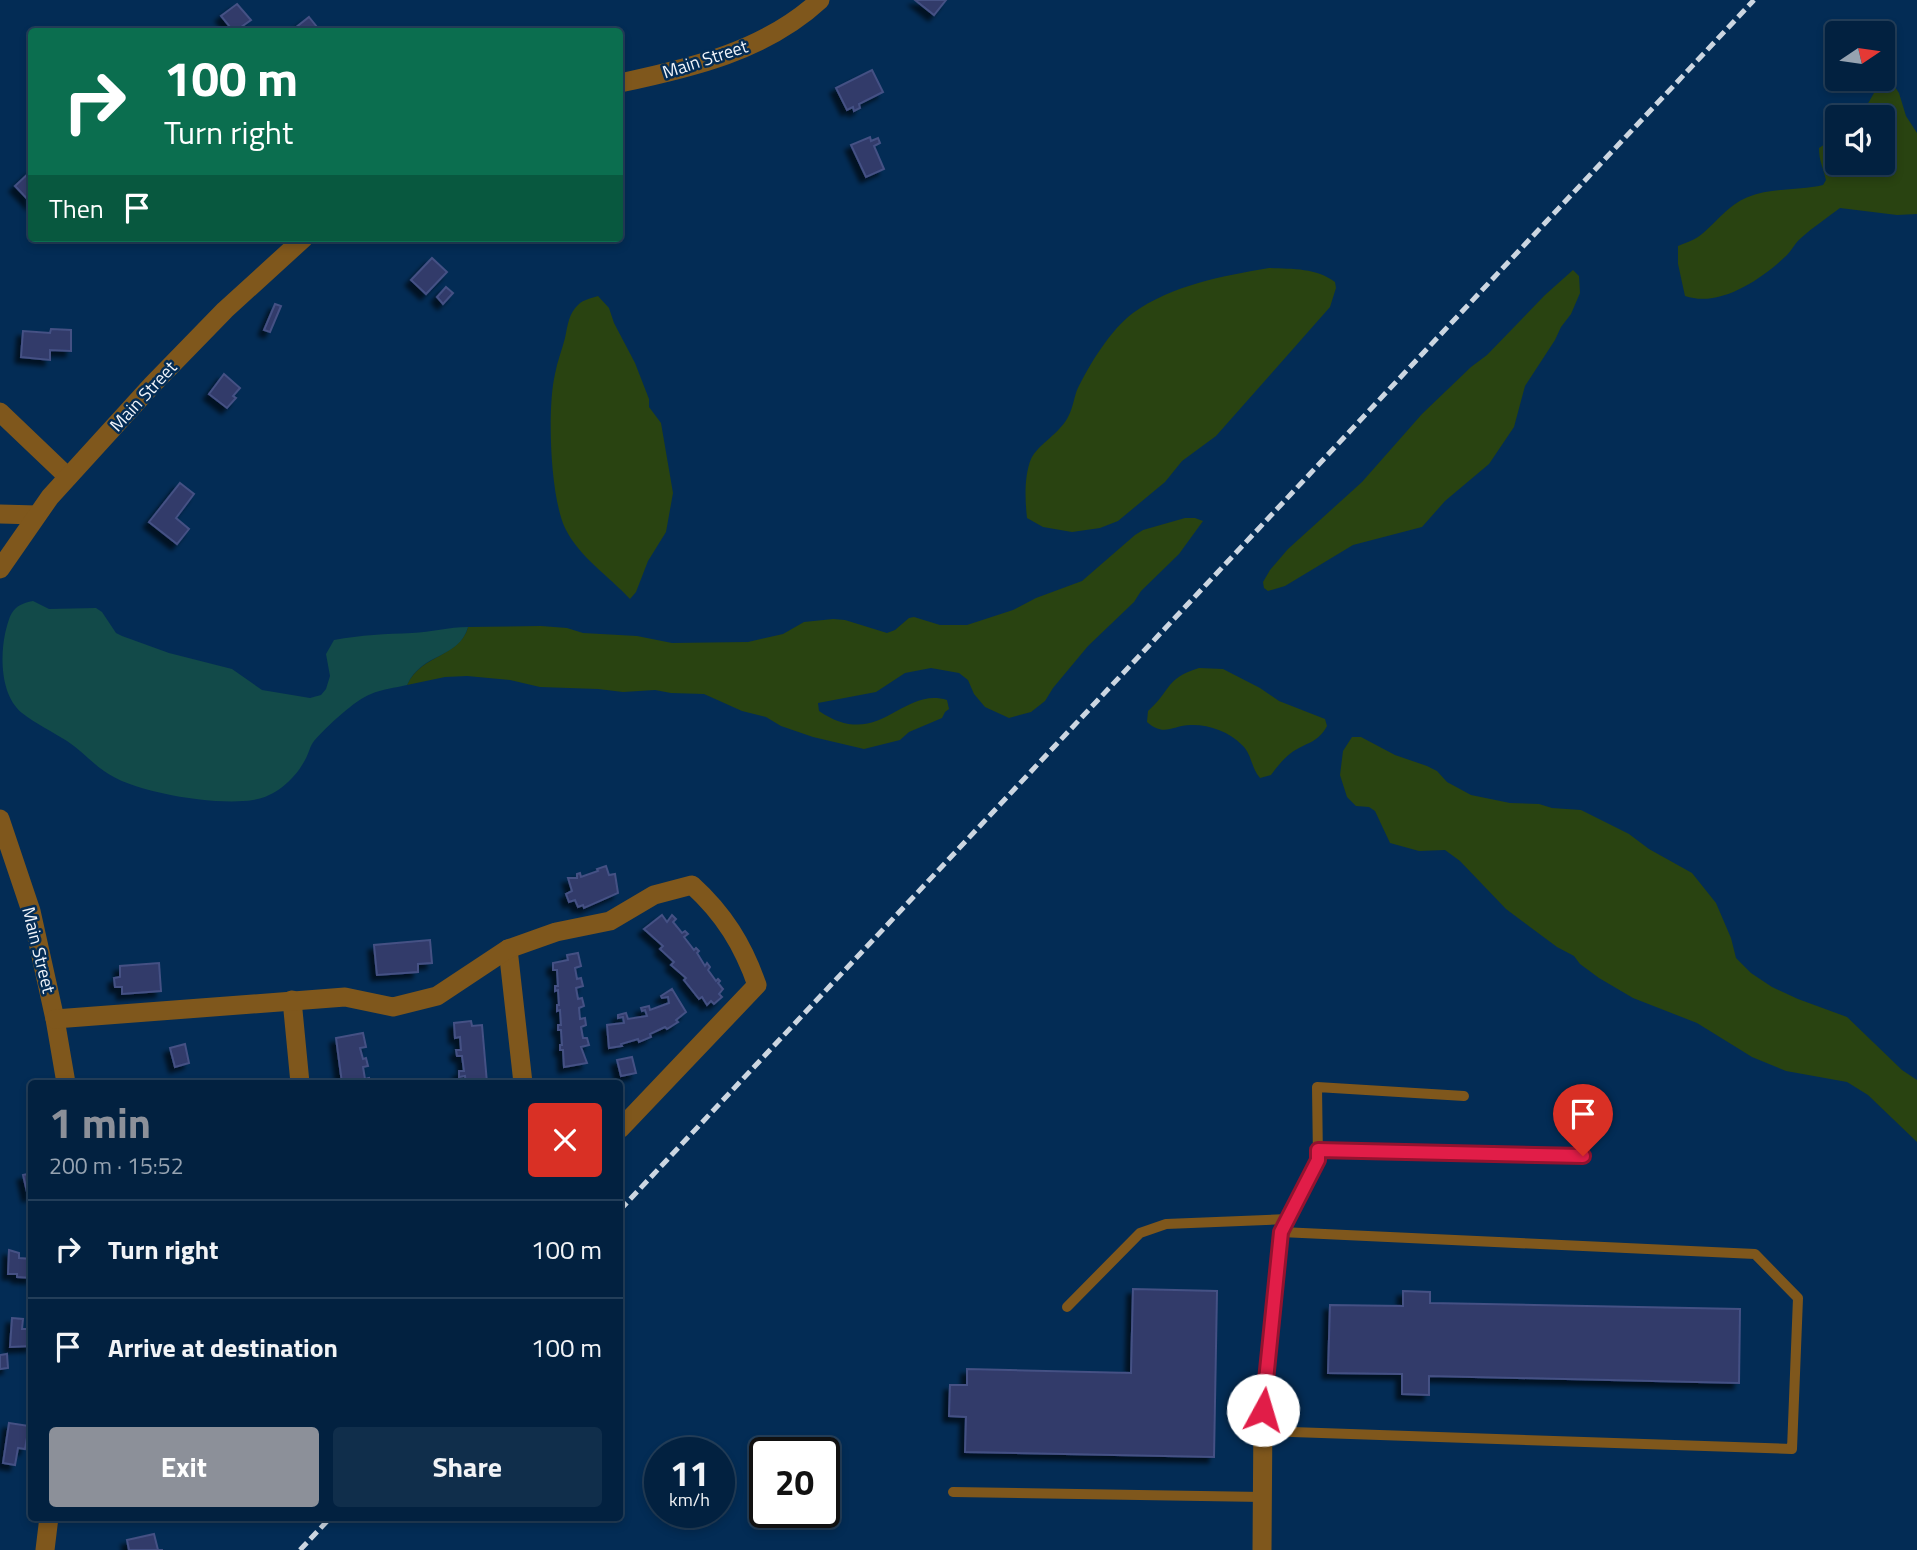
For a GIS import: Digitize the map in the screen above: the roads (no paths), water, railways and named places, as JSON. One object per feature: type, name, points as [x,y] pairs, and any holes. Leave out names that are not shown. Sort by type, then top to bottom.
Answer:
[{"type":"street","name":"Main Street","points":[[623,82],[666,74],[742,51],[820,0]]},
{"type":"street","name":"Main Street","points":[[0,569],[37,515],[68,477],[225,310],[300,242]]},
{"type":"street","points":[[0,412],[68,477]]},
{"type":"street","points":[[0,514],[37,515]]},
{"type":"street","name":"Main Street","points":[[0,819],[31,911],[65,1080]]},
{"type":"street","points":[[55,1019],[345,997],[393,1007],[437,996],[508,948],[556,932],[610,921],[654,895],[692,885],[711,902],[745,952],[757,985],[623,1126]]},
{"type":"street","points":[[508,948],[523,1080]]},
{"type":"street","points":[[292,1000],[300,1080]]},
{"type":"street","points":[[1262,1550],[1263,1410]]},
{"type":"street","points":[[45,1550],[49,1521]]},
{"type":"lane","points":[[1263,1410],[1281,1232],[1318,1160],[1317,1087],[1464,1097]]},
{"type":"lane","points":[[1318,1150],[1583,1156]]},
{"type":"lane","points":[[1067,1307],[1140,1233],[1166,1224],[1288,1219]]},
{"type":"lane","points":[[1263,1431],[1792,1449],[1798,1298],[1755,1254],[1281,1232]]},
{"type":"lane","points":[[953,1492],[1263,1497]]},
{"type":"railway","points":[[623,1207],[1754,0]]},
{"type":"railway","points":[[300,1550],[327,1521]]}]
